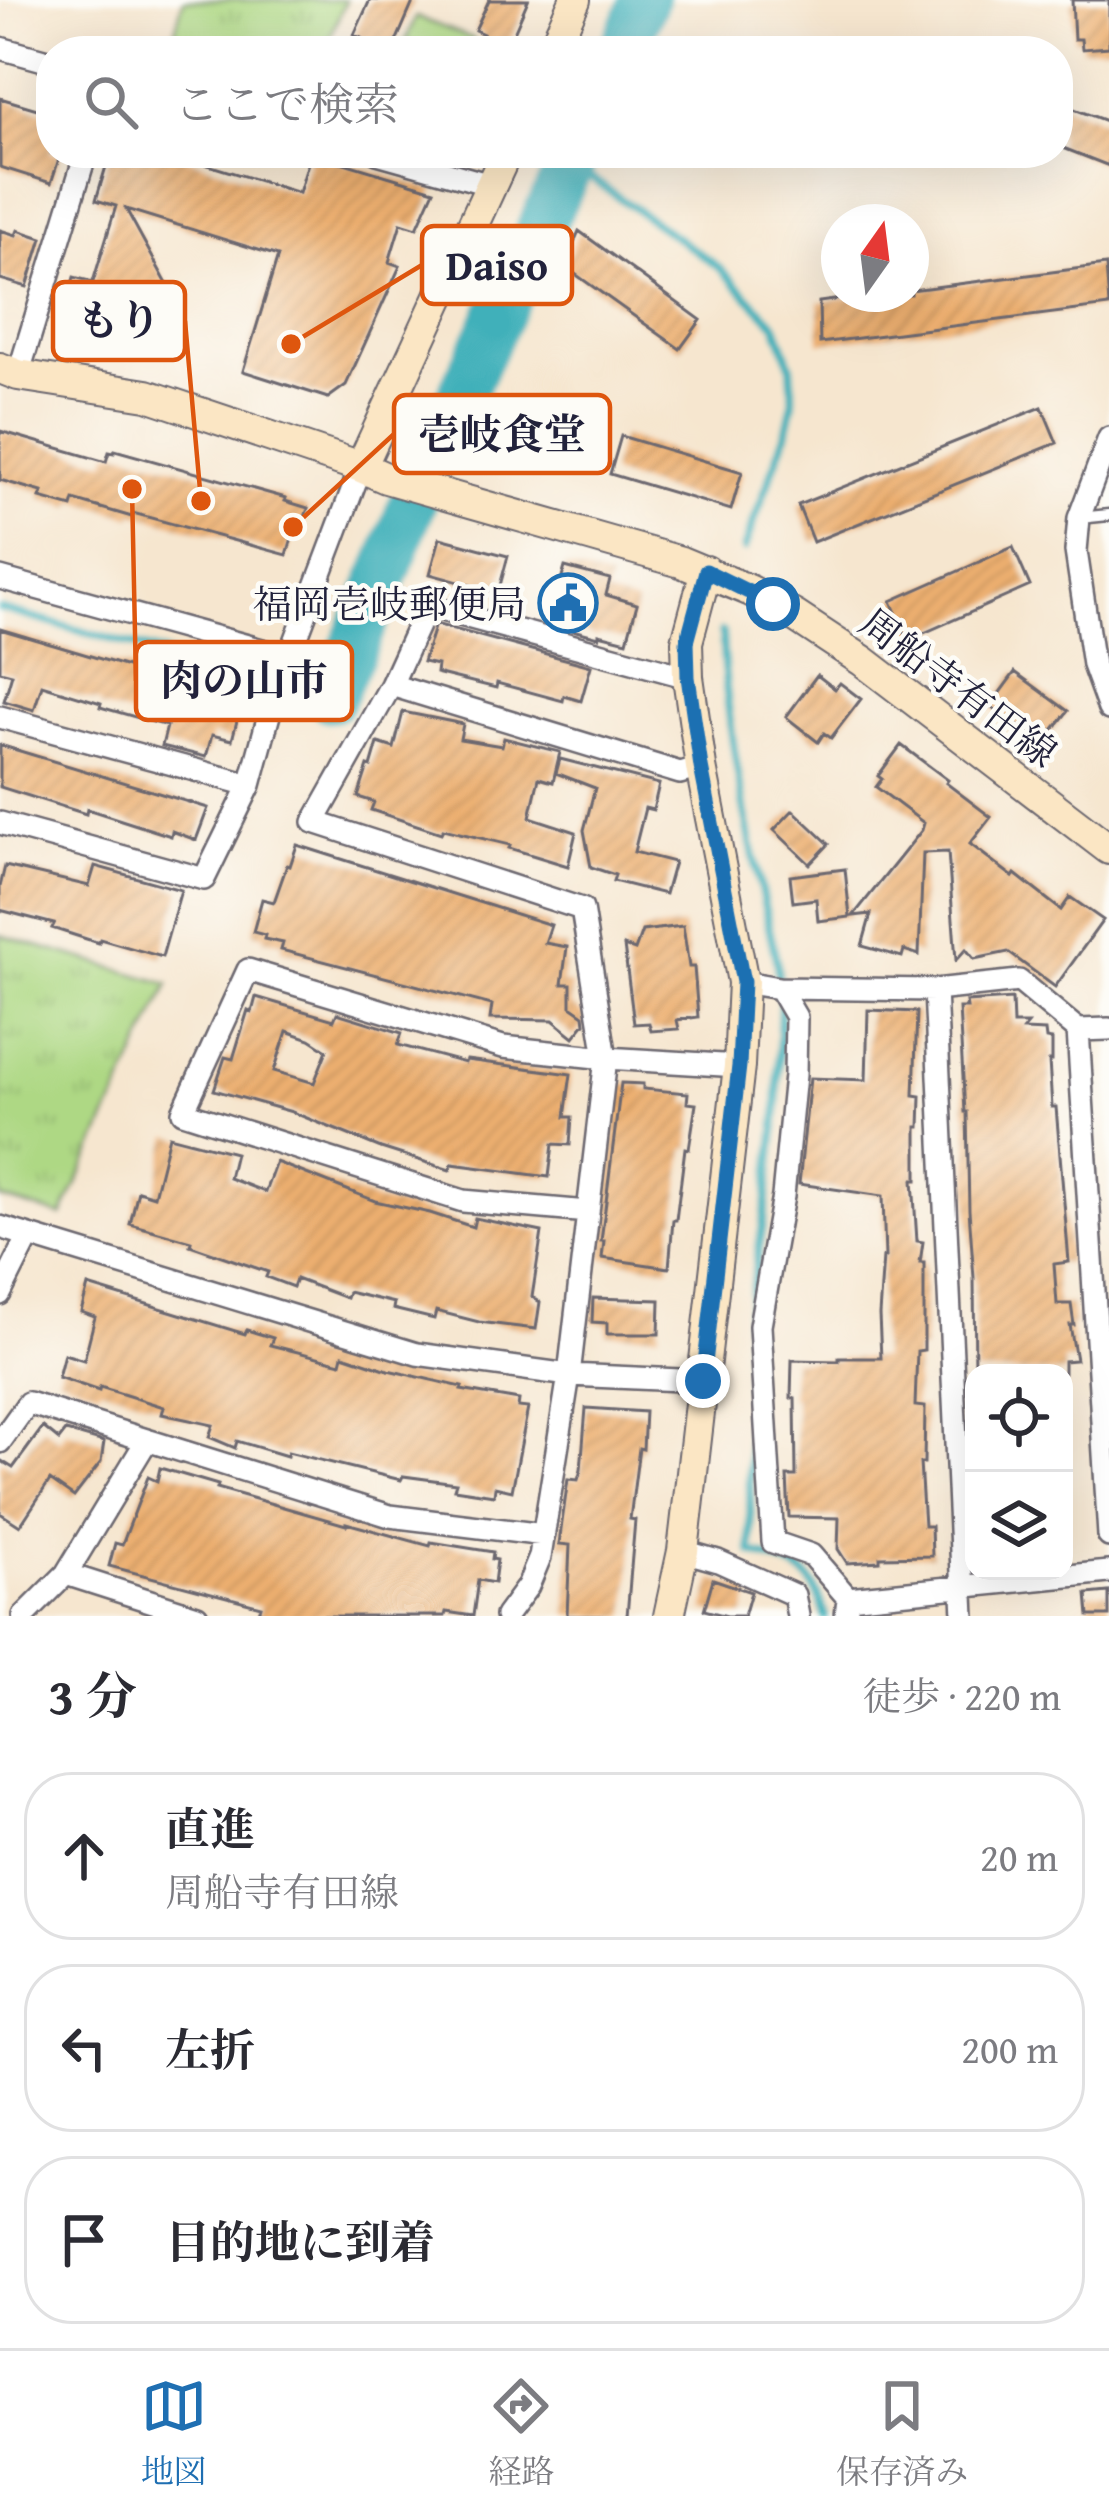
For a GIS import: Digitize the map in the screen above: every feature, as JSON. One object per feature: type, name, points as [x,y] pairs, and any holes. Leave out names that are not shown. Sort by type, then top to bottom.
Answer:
[{"type":"street","points":[[559,36],[575,0]]},
{"type":"street","points":[[0,48],[36,58]]},
{"type":"street","points":[[9,371],[81,168]]},
{"type":"street","points":[[430,168],[491,185]]},
{"type":"street","points":[[0,823],[204,879],[250,785],[288,657],[374,472],[499,168]]},
{"type":"street","name":"周船寺有田線","points":[[9,371],[147,395],[374,472],[706,571],[795,616],[862,662],[1109,849]]},
{"type":"street","points":[[1109,438],[1079,518],[1076,551],[1093,665],[1109,709]]},
{"type":"street","points":[[706,571],[687,642],[701,767],[762,984],[796,1018],[783,1196],[760,1326],[773,1542],[812,1555],[847,1607],[963,1586],[1109,1572]]},
{"type":"street","points":[[0,578],[288,657]]},
{"type":"street","points":[[506,1616],[528,1586],[544,1535],[569,1375],[606,1058],[582,909],[314,822],[392,685],[427,606],[688,677]]},
{"type":"street","points":[[392,685],[680,772],[701,767]]},
{"type":"street","points":[[0,717],[250,785]]},
{"type":"street","points":[[588,1212],[464,1201],[183,1112],[248,970],[503,1047],[739,1066]]},
{"type":"street","points":[[762,984],[935,990],[1019,981],[1078,1030],[1109,1029]]},
{"type":"street","points":[[669,1616],[679,1583],[739,1066],[762,984]]},
{"type":"street","points":[[935,990],[964,1616]]},
{"type":"street","points":[[1078,1030],[1109,1536]]},
{"type":"street","points":[[0,1227],[417,1354],[569,1375],[703,1381]]},
{"type":"street","points":[[0,1294],[29,1236]]},
{"type":"street","points":[[0,1442],[28,1403],[390,1516],[544,1535]]},
{"type":"street","points":[[24,1616],[66,1574],[147,1440]]},
{"type":"street","points":[[683,1551],[718,1561],[794,1595],[798,1616]]},
{"type":"street","points":[[66,1574],[197,1616]]},
{"type":"lane","points":[[1079,518],[1109,515]]},
{"type":"green space","points":[[183,0],[346,0],[330,36],[174,36]]},
{"type":"green space","points":[[416,17],[466,36],[408,36]]},
{"type":"green space","points":[[0,935],[169,984],[62,1216],[0,1198]]},
{"type":"building","points":[[370,0],[414,0],[398,36],[354,35]]},
{"type":"building","points":[[489,0],[528,0],[512,36],[482,36],[475,30]]},
{"type":"building","points":[[1072,0],[1109,0],[1109,47],[1082,49],[1081,39],[1074,39]]},
{"type":"building","points":[[0,98],[36,109],[36,168],[56,168],[51,183],[0,167]]},
{"type":"building","points":[[1073,109],[1109,122],[1109,166],[1073,152]]},
{"type":"building","points":[[106,168],[218,168],[299,193],[306,168],[361,168],[434,190],[417,228],[401,223],[389,262],[400,266],[346,385],[328,398],[243,371],[278,256],[126,209],[178,304],[165,342],[139,336],[137,343],[109,336],[108,342],[72,331],[62,318],[74,277],[93,282],[116,206],[96,200]]},
{"type":"building","points":[[0,230],[42,238],[27,287],[0,279]]},
{"type":"building","points":[[579,231],[701,320],[680,349],[564,266]]},
{"type":"building","points":[[1106,265],[1109,306],[820,343],[819,302],[821,312],[929,312],[929,288]]},
{"type":"building","points":[[1042,407],[1057,443],[813,542],[798,505]]},
{"type":"building","points":[[0,431],[106,462],[115,450],[308,508],[287,555],[133,513],[132,517],[74,500],[72,507],[0,480]]},
{"type":"building","points":[[621,436],[742,472],[731,510],[610,474]]},
{"type":"building","points":[[440,538],[508,556],[498,593],[430,574]]},
{"type":"building","points":[[1013,547],[1030,586],[908,640],[891,601]]},
{"type":"building","points":[[565,567],[610,579],[606,595],[637,604],[627,641],[549,624]]},
{"type":"building","points":[[435,624],[591,666],[581,701],[436,673],[437,665],[423,662]]},
{"type":"building","points":[[0,629],[242,701],[232,740],[212,735],[206,757],[162,746],[167,726],[42,685],[34,710],[4,701],[12,674],[0,671]]},
{"type":"building","points":[[1015,672],[1068,711],[1042,744],[990,706]]},
{"type":"building","points":[[817,675],[835,689],[840,683],[861,699],[831,738],[824,733],[818,742],[786,717]]},
{"type":"building","points":[[403,712],[463,724],[460,739],[502,746],[504,738],[560,752],[553,782],[539,778],[530,817],[576,832],[568,866],[510,845],[443,829],[441,833],[371,810],[374,802],[358,797],[368,766],[378,743],[394,748]]},
{"type":"building","points":[[0,745],[208,808],[196,840],[87,809],[86,814],[0,787]]},
{"type":"building","points":[[901,745],[991,817],[970,844],[1061,910],[1070,897],[1103,920],[1055,987],[1008,952],[974,959],[966,949],[956,960],[948,852],[923,853],[919,955],[904,950],[902,957],[862,946],[871,914],[853,916],[924,823],[876,787],[882,779],[878,776]]},
{"type":"building","points":[[560,759],[659,784],[653,810],[645,808],[634,852],[674,862],[665,894],[613,881],[615,875],[591,867],[584,830],[595,788],[556,773]]},
{"type":"building","points":[[793,810],[829,844],[810,864],[774,830]]},
{"type":"building","points":[[297,845],[551,925],[545,943],[567,947],[562,984],[571,984],[571,1006],[584,1015],[585,1023],[574,1037],[553,1020],[490,1019],[492,1005],[281,950],[283,943],[253,932],[262,899],[274,902]]},
{"type":"building","points":[[5,866],[89,886],[95,866],[181,890],[162,957],[100,939],[99,943],[52,928],[54,924],[0,910]]},
{"type":"building","points":[[845,869],[850,917],[818,921],[816,899],[793,902],[790,876]]},
{"type":"building","points":[[683,926],[689,967],[694,967],[698,1017],[677,1020],[679,1029],[651,1031],[649,1023],[634,1024],[624,946],[635,950],[642,931]]},
{"type":"building","points":[[256,997],[334,1020],[337,1013],[402,1033],[398,1045],[465,1063],[571,1074],[565,1117],[572,1117],[570,1145],[553,1144],[549,1177],[452,1164],[450,1170],[292,1112],[214,1090],[225,1057],[233,1059],[248,1010],[252,1012]],"holes":[[[287,1031],[327,1050],[314,1083],[274,1071]]]},
{"type":"building","points":[[1012,999],[1013,1024],[1028,1024],[1023,1030],[1045,1031],[1046,1039],[1052,1040],[1052,1107],[1056,1107],[1069,1262],[1054,1264],[1057,1304],[1071,1304],[1076,1360],[1064,1364],[975,1364],[959,1008],[967,1008],[966,1002]]},
{"type":"building","points":[[868,1010],[917,1012],[914,1095],[921,1096],[917,1180],[913,1180],[917,1241],[923,1242],[924,1350],[917,1351],[915,1406],[925,1407],[924,1463],[920,1463],[924,1526],[931,1526],[932,1556],[847,1563],[838,1549],[839,1518],[789,1517],[787,1476],[796,1476],[792,1360],[881,1358],[883,1196],[799,1184],[810,1078],[866,1080]]},
{"type":"building","points":[[621,1083],[688,1093],[687,1103],[696,1104],[673,1220],[669,1268],[602,1258]]},
{"type":"building","points":[[169,1136],[235,1153],[229,1178],[265,1192],[276,1162],[375,1201],[473,1227],[475,1218],[542,1232],[532,1297],[540,1302],[536,1329],[436,1311],[434,1319],[348,1292],[346,1298],[296,1279],[293,1287],[266,1277],[268,1272],[190,1245],[191,1241],[130,1224],[138,1191],[154,1196]]},
{"type":"building","points":[[88,1286],[245,1334],[247,1330],[273,1338],[270,1345],[341,1363],[343,1355],[461,1390],[519,1400],[518,1407],[528,1408],[512,1491],[495,1487],[494,1495],[454,1489],[456,1483],[403,1476],[401,1480],[237,1441],[235,1448],[209,1437],[213,1425],[162,1414],[164,1407],[58,1377],[64,1354],[84,1360],[95,1317],[81,1312]]},
{"type":"building","points":[[593,1298],[660,1300],[659,1334],[607,1334],[607,1323],[592,1322]]},
{"type":"building","points":[[586,1408],[645,1412],[630,1519],[635,1520],[627,1616],[567,1616],[570,1545],[559,1544],[568,1479],[578,1480],[581,1470]]},
{"type":"building","points":[[43,1427],[59,1440],[66,1431],[104,1442],[101,1462],[74,1497],[50,1480],[20,1526],[0,1513],[0,1460],[13,1468]]},
{"type":"building","points":[[160,1468],[346,1525],[430,1546],[431,1542],[493,1552],[492,1559],[497,1560],[494,1583],[478,1580],[473,1616],[446,1612],[445,1616],[258,1616],[261,1606],[109,1566],[115,1543],[122,1545],[148,1477],[157,1481]]},
{"type":"building","points":[[713,1579],[751,1592],[744,1616],[704,1610]]},
{"type":"building","points":[[1109,1592],[1109,1616],[1089,1616],[1087,1594]]},
{"type":"waterway","points":[[629,36],[645,0]]},
{"type":"waterway","points":[[331,699],[423,474],[569,168]]},
{"type":"waterway","points":[[577,168],[720,268],[776,325],[791,366],[793,402],[744,549]]},
{"type":"waterway","points":[[0,609],[331,699]]},
{"type":"waterway","points":[[722,632],[735,757],[779,988]]},
{"type":"waterway","points":[[781,1003],[777,1114],[747,1320],[751,1552],[800,1571],[814,1587],[825,1616]]},
{"type":"place","name":"Daiso","points":[[291,344]]},
{"type":"place","name":"肉の山市","points":[[132,489]]},
{"type":"place","name":"もり","points":[[201,501]]},
{"type":"place","name":"壱岐食堂","points":[[293,527]]},
{"type":"place","name":"福岡壱岐郵便局","points":[[568,603]]},
{"type":"route","points":[[703,1381],[739,1066],[743,982],[701,767],[687,642],[706,571],[773,604]]}]
